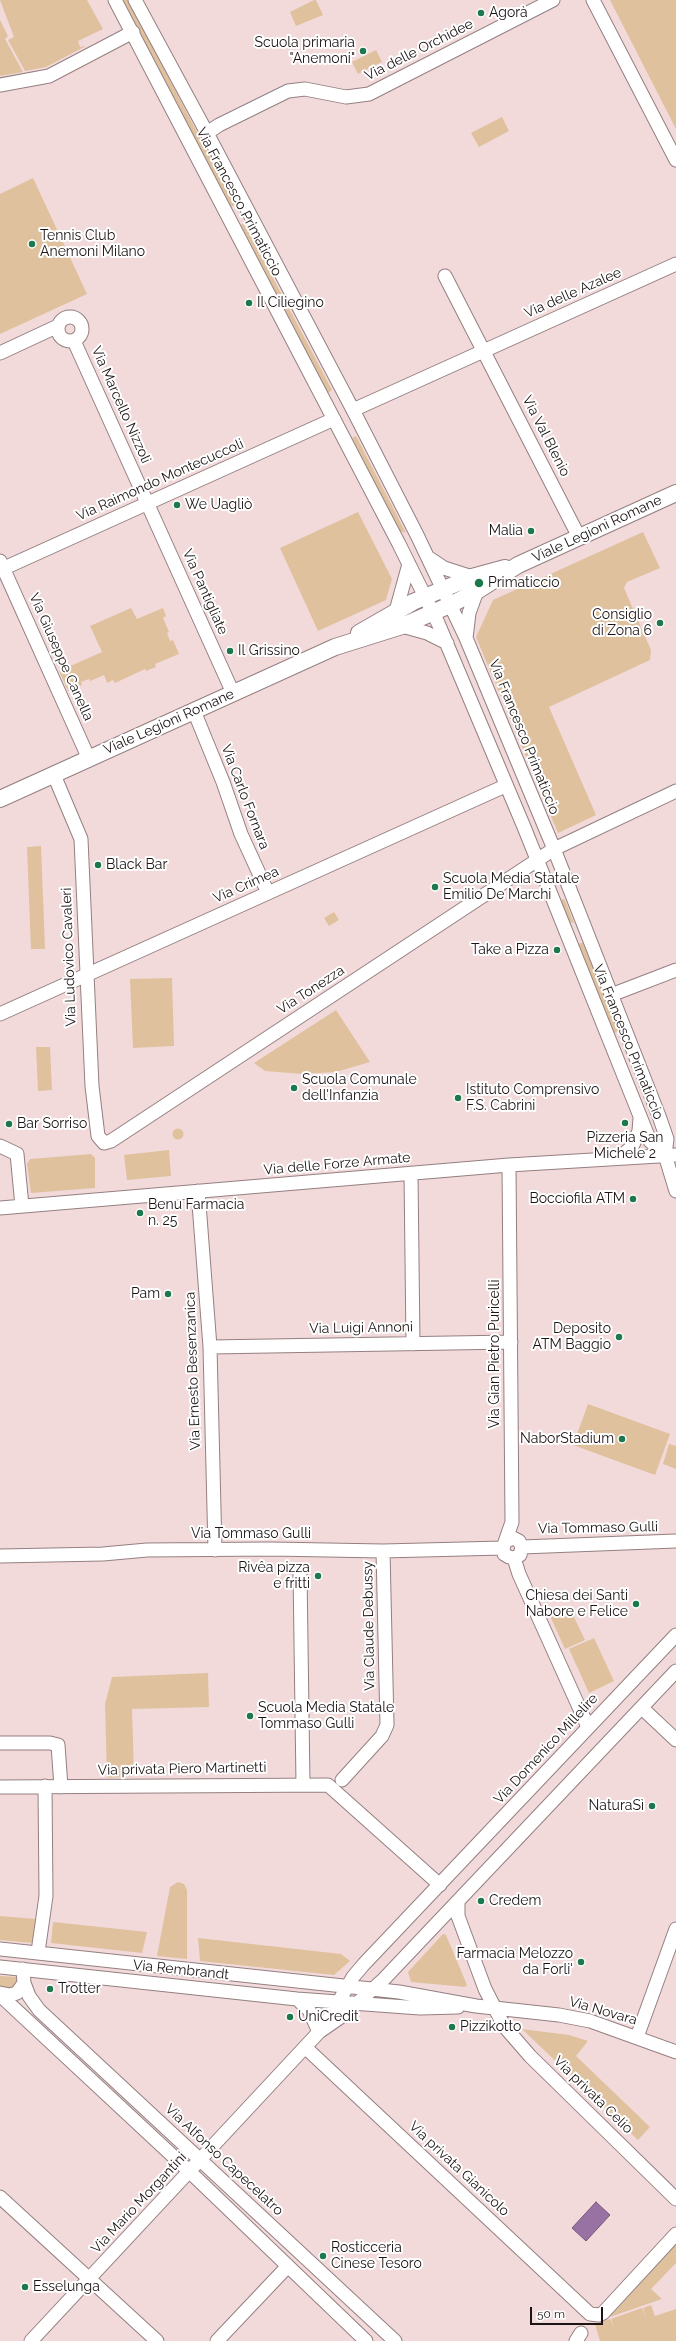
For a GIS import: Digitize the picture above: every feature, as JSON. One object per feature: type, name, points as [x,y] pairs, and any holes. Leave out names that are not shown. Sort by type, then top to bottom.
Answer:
[{"type":"main road","name":"Viale Legioni Romane","points":[[339,646],[396,611],[424,597],[443,589],[475,584],[676,493]]},
{"type":"main road","name":"Viale Legioni Romane","points":[[0,799],[339,646],[402,626],[450,605],[475,584]]},
{"type":"street","name":"Via Francesco Primaticcio","points":[[115,0],[409,564]]},
{"type":"street","name":"Via Francesco Primaticcio","points":[[135,0],[208,133],[353,410],[443,589]]},
{"type":"street","name":"Via delle Orchidee","points":[[208,133],[219,125],[288,91],[305,88],[346,97],[369,94],[554,0]]},
{"type":"street","points":[[593,0],[676,160]]},
{"type":"street","points":[[0,85],[49,76],[133,32]]},
{"type":"street","name":"Via delle Azalee","points":[[353,410],[676,264]]},
{"type":"street","points":[[445,276],[484,351]]},
{"type":"street","points":[[0,353],[58,326],[66,318],[73,317],[79,320],[82,332],[74,341],[68,342],[61,338],[57,332],[58,326]]},
{"type":"street","name":"Via Marcello Nizzoli","points":[[74,341],[148,504]]},
{"type":"street","name":"Via Val Blenio","points":[[484,351],[579,537]]},
{"type":"street","points":[[334,419],[340,409],[353,410]]},
{"type":"street","name":"Via Raimondo Montecuccoli","points":[[1,567],[148,504],[334,419]]},
{"type":"street","name":"Via Pantigliate","points":[[148,504],[233,694]]},
{"type":"street","points":[[427,557],[444,568],[475,584]]},
{"type":"street","points":[[409,564],[432,612]]},
{"type":"street","points":[[396,611],[409,564]]},
{"type":"street","name":"Via Giuseppe Canella","points":[[1,567],[89,759]]},
{"type":"street","name":"Via Francesco Primaticcio","points":[[466,638],[475,584]]},
{"type":"street","points":[[443,589],[450,605]]},
{"type":"street","name":"Via Francesco Primaticcio","points":[[450,605],[466,638],[554,849],[580,921],[630,1041],[667,1139],[671,1155]]},
{"type":"street","name":"Via Francesco Primaticcio","points":[[432,612],[460,673],[505,786],[524,827],[650,1141],[671,1155]]},
{"type":"street","points":[[402,626],[427,633],[447,643]]},
{"type":"street","points":[[460,673],[465,666],[478,669]]},
{"type":"street","name":"Via Carlo Fornara","points":[[194,711],[224,782],[241,834],[268,893]]},
{"type":"street","name":"Via Ludovico Cavaleri","points":[[54,775],[81,839],[85,976],[92,1086],[98,1136],[101,1142]]},
{"type":"street","name":"Via Crimea","points":[[0,1014],[505,786]]},
{"type":"street","name":"Via Tonezza","points":[[101,1142],[111,1141],[554,849],[676,791]]},
{"type":"street","points":[[524,827],[533,829],[537,827],[541,820]]},
{"type":"street","points":[[564,926],[574,929],[580,921]]},
{"type":"street","points":[[571,943],[575,937],[587,938]]},
{"type":"street","points":[[611,995],[676,970]]},
{"type":"street","points":[[613,1046],[623,1048],[630,1041]]},
{"type":"street","points":[[620,1157],[632,1147],[640,1131],[640,1116]]},
{"type":"street","points":[[0,1146],[16,1154],[22,1206]]},
{"type":"street","points":[[671,1155],[676,1191]]},
{"type":"street","name":"Via delle Forze Armate","points":[[0,1208],[509,1165],[671,1155]]},
{"type":"street","name":"Via Gian Pietro Puricelli","points":[[504,1544],[512,1522],[509,1165]]},
{"type":"street","points":[[411,1174],[413,1344]]},
{"type":"street","name":"Via Ernesto Besenzanica","points":[[198,1191],[210,1347],[214,1550]]},
{"type":"street","name":"Via Luigi Annoni","points":[[210,1347],[511,1342]]},
{"type":"street","points":[[516,1539],[522,1547],[520,1555],[514,1558],[506,1556],[504,1544],[516,1539]]},
{"type":"street","name":"Via Tommaso Gulli","points":[[522,1547],[675,1543]]},
{"type":"street","name":"Via Tommaso Gulli","points":[[0,1556],[214,1550],[383,1551],[504,1544]]},
{"type":"street","name":"Via Claude Debussy","points":[[342,1780],[382,1736],[387,1725],[383,1551]]},
{"type":"street","points":[[514,1558],[519,1574],[588,1727]]},
{"type":"street","points":[[300,1572],[303,1784]]},
{"type":"street","name":"Via Domenico Millelire","points":[[354,1994],[353,1976],[676,1634]]},
{"type":"street","points":[[354,1994],[374,1989],[458,1903],[676,1672]]},
{"type":"street","points":[[642,1708],[676,1740]]},
{"type":"street","points":[[0,1744],[50,1743],[58,1746],[61,1787]]},
{"type":"street","name":"Via privata Piero Martinetti","points":[[0,1786],[61,1787],[323,1784],[333,1788],[440,1885]]},
{"type":"street","points":[[38,1952],[46,1896],[45,1786]]},
{"type":"street","name":"Via privata Celio","points":[[458,1903],[458,1916],[485,1990],[504,2026],[530,2056],[676,2199]]},
{"type":"street","points":[[637,2037],[676,1929]]},
{"type":"street","name":"Via Rembrandt","points":[[0,1949],[38,1952],[354,1994]]},
{"type":"street","name":"Via Rembrandt","points":[[0,1967],[297,1999],[339,2000]]},
{"type":"street","name":"Via Alfonso Capecelatro","points":[[23,1969],[24,1983],[30,1999],[200,2161],[395,2341]]},
{"type":"street","points":[[18,2013],[18,2003],[22,2000],[30,1999],[37,1970]]},
{"type":"street","points":[[0,1994],[10,1995],[17,1993],[24,1983]]},
{"type":"street","points":[[354,1994],[374,1989],[476,2006]]},
{"type":"street","points":[[0,1994],[18,2013],[190,2172],[287,2267],[366,2341]]},
{"type":"street","points":[[354,1994],[428,2008],[476,2006]]},
{"type":"street","name":"Via Mario Morgantini","points":[[31,2341],[306,2048],[321,2029],[339,2000],[354,1994]]},
{"type":"street","name":"Via Mario Morgantini","points":[[321,2029],[345,2014],[354,1994]]},
{"type":"street","points":[[297,1999],[309,2010],[321,2029]]},
{"type":"street","name":"Via Novara","points":[[476,2006],[582,2019],[637,2037],[676,2052]]},
{"type":"street","name":"Via privata Gianicolo","points":[[306,2048],[590,2314],[599,2315],[603,2313],[676,2234]]},
{"type":"street","points":[[0,2196],[157,2341]]},
{"type":"street","points":[[217,2341],[287,2267]]},
{"type":"shaded area","points":[[0,0],[87,0],[103,29],[78,41],[80,47],[86,46],[46,67],[25,71],[8,40],[14,37]]},
{"type":"shaded area","points":[[123,0],[128,0],[235,205],[231,207]]},
{"type":"shaded area","points":[[316,0],[323,15],[296,26],[290,12]]},
{"type":"shaded area","points":[[610,0],[676,0],[676,129]]},
{"type":"shaded area","points":[[0,20],[8,36],[5,39],[23,72],[0,76]]},
{"type":"shaded area","points":[[376,50],[382,62],[358,74],[352,62]]},
{"type":"shaded area","points":[[502,117],[509,131],[479,147],[471,133]]},
{"type":"shaded area","name":"Tennis Club Anemoni Milano","points":[[33,178],[87,294],[0,334],[0,194]]},
{"type":"shaded area","points":[[244,223],[332,390],[328,393],[241,225]]},
{"type":"shaded area","points":[[356,436],[406,533],[400,531],[352,438]]},
{"type":"shaded area","points":[[358,512],[392,579],[386,600],[318,631],[280,548]]},
{"type":"shaded area","points":[[643,532],[660,568],[627,582],[624,588],[651,650],[650,660],[549,707],[596,815],[558,833],[476,637],[493,600]]},
{"type":"shaded area","points":[[131,608],[137,619],[163,608],[166,616],[163,618],[169,632],[167,633],[170,641],[173,640],[179,654],[155,664],[156,667],[146,671],[145,669],[115,683],[113,680],[107,683],[104,675],[90,681],[89,679],[81,682],[82,685],[68,691],[59,671],[102,652],[90,626]]},
{"type":"shaded area","points":[[41,846],[45,949],[31,949],[27,847]]},
{"type":"shaded area","points":[[562,899],[565,900],[574,923],[569,922],[561,904]]},
{"type":"shaded area","points":[[334,912],[339,920],[329,926],[324,918]]},
{"type":"shaded area","points":[[580,943],[583,943],[618,1030],[616,1033],[614,1032],[579,945]]},
{"type":"shaded area","points":[[172,978],[174,1046],[133,1048],[130,979]]},
{"type":"shaded area","points":[[336,1010],[370,1062],[336,1072],[302,1074],[265,1071],[254,1063]]},
{"type":"shaded area","points":[[36,1047],[50,1047],[52,1090],[38,1091]]},
{"type":"shaded area","points":[[178,1128],[182,1130],[184,1134],[182,1138],[178,1140],[174,1138],[172,1134],[174,1130]]},
{"type":"shaded area","points":[[169,1150],[171,1176],[127,1180],[124,1155]]},
{"type":"shaded area","points":[[91,1154],[95,1158],[95,1188],[31,1193],[27,1164],[30,1159]]},
{"type":"shaded area","name":"NaborStadium","points":[[588,1404],[670,1434],[655,1475],[573,1445]]},
{"type":"shaded area","points":[[669,1444],[676,1446],[676,1469],[663,1464]]},
{"type":"shaded area","points":[[569,1607],[585,1640],[565,1649],[550,1616]]},
{"type":"shaded area","points":[[594,1638],[614,1681],[589,1693],[569,1649]]},
{"type":"shaded area","points":[[208,1673],[209,1707],[132,1709],[134,1776],[107,1778],[105,1704],[112,1677]]},
{"type":"shaded area","points":[[178,1882],[184,1884],[187,1890],[187,1959],[157,1956],[170,1887]]},
{"type":"shaded area","points":[[0,1916],[36,1919],[33,1943],[0,1940]]},
{"type":"shaded area","points":[[53,1922],[147,1932],[142,1953],[51,1943]]},
{"type":"shaded area","points":[[443,1934],[446,1935],[467,1985],[465,1987],[411,1982],[408,1972]]},
{"type":"shaded area","points":[[198,1938],[341,1954],[350,1961],[334,1975],[200,1961]]},
{"type":"shaded area","points":[[0,1976],[17,1977],[18,1984],[13,1989],[0,1987]]},
{"type":"shaded area","points":[[522,2029],[569,2035],[588,2041],[576,2056],[650,2127],[638,2140]]},
{"type":"shaded area","points":[[596,2202],[610,2215],[586,2241],[572,2228]]},
{"type":"shaded area","points":[[676,2242],[676,2263],[651,2289],[662,2299],[604,2319]]},
{"type":"shaded area","points":[[651,2305],[655,2316],[676,2309],[676,2341],[600,2341],[595,2324],[610,2319],[614,2328],[611,2319],[642,2308],[646,2318],[643,2308]]},
{"type":"place","name":"Agorà","points":[[481,13]]},
{"type":"place","name":"Scuola primaria \"Anemoni\"","points":[[363,51]]},
{"type":"place","name":"Tennis Club Anemoni Milano","points":[[32,244]]},
{"type":"place","name":"Il Ciliegino","points":[[249,303]]},
{"type":"place","name":"We Uagliò","points":[[177,505]]},
{"type":"place","name":"Malia","points":[[531,531]]},
{"type":"place","name":"Primaticcio","points":[[479,583]]},
{"type":"place","name":"Consiglio di Zona 6","points":[[660,623]]},
{"type":"place","name":"Il Grissino","points":[[230,651]]},
{"type":"place","name":"Black Bar","points":[[98,865]]},
{"type":"place","name":"Scuola Media Statale Emilio De Marchi","points":[[435,887]]},
{"type":"place","name":"Take a Pizza","points":[[557,950]]},
{"type":"place","name":"Scuola Comunale dell'Infanzia","points":[[294,1088]]},
{"type":"place","name":"Istituto Comprensivo F.S. Cabrini","points":[[458,1098]]},
{"type":"place","name":"Pizzeria San Michele 2","points":[[625,1123]]},
{"type":"place","name":"Bar Sorriso","points":[[9,1124]]},
{"type":"place","name":"Bocciofila ATM","points":[[633,1199]]},
{"type":"place","name":"Benu Farmacia n. 25","points":[[140,1213]]},
{"type":"place","name":"Pam","points":[[168,1294]]},
{"type":"place","name":"Deposito ATM Baggio","points":[[619,1337]]},
{"type":"place","name":"NaborStadium","points":[[622,1439]]},
{"type":"place","name":"Rivêa pizza e fritti","points":[[318,1576]]},
{"type":"place","name":"Chiesa dei Santi Nabore e Felice","points":[[636,1604]]},
{"type":"place","name":"Scuola Media Statale Tommaso Gulli","points":[[250,1716]]},
{"type":"place","name":"NaturaSì","points":[[652,1806]]},
{"type":"place","name":"Credem","points":[[481,1901]]},
{"type":"place","name":"Farmacia Melozzo da Forli'","points":[[581,1962]]},
{"type":"place","name":"Trotter","points":[[50,1989]]},
{"type":"place","name":"UniCredit","points":[[290,2017]]},
{"type":"place","name":"Pizzikotto","points":[[452,2027]]},
{"type":"place","name":"Rosticceria Cinese Tesoro","points":[[323,2256]]},
{"type":"place","name":"Esselunga","points":[[25,2287]]}]
